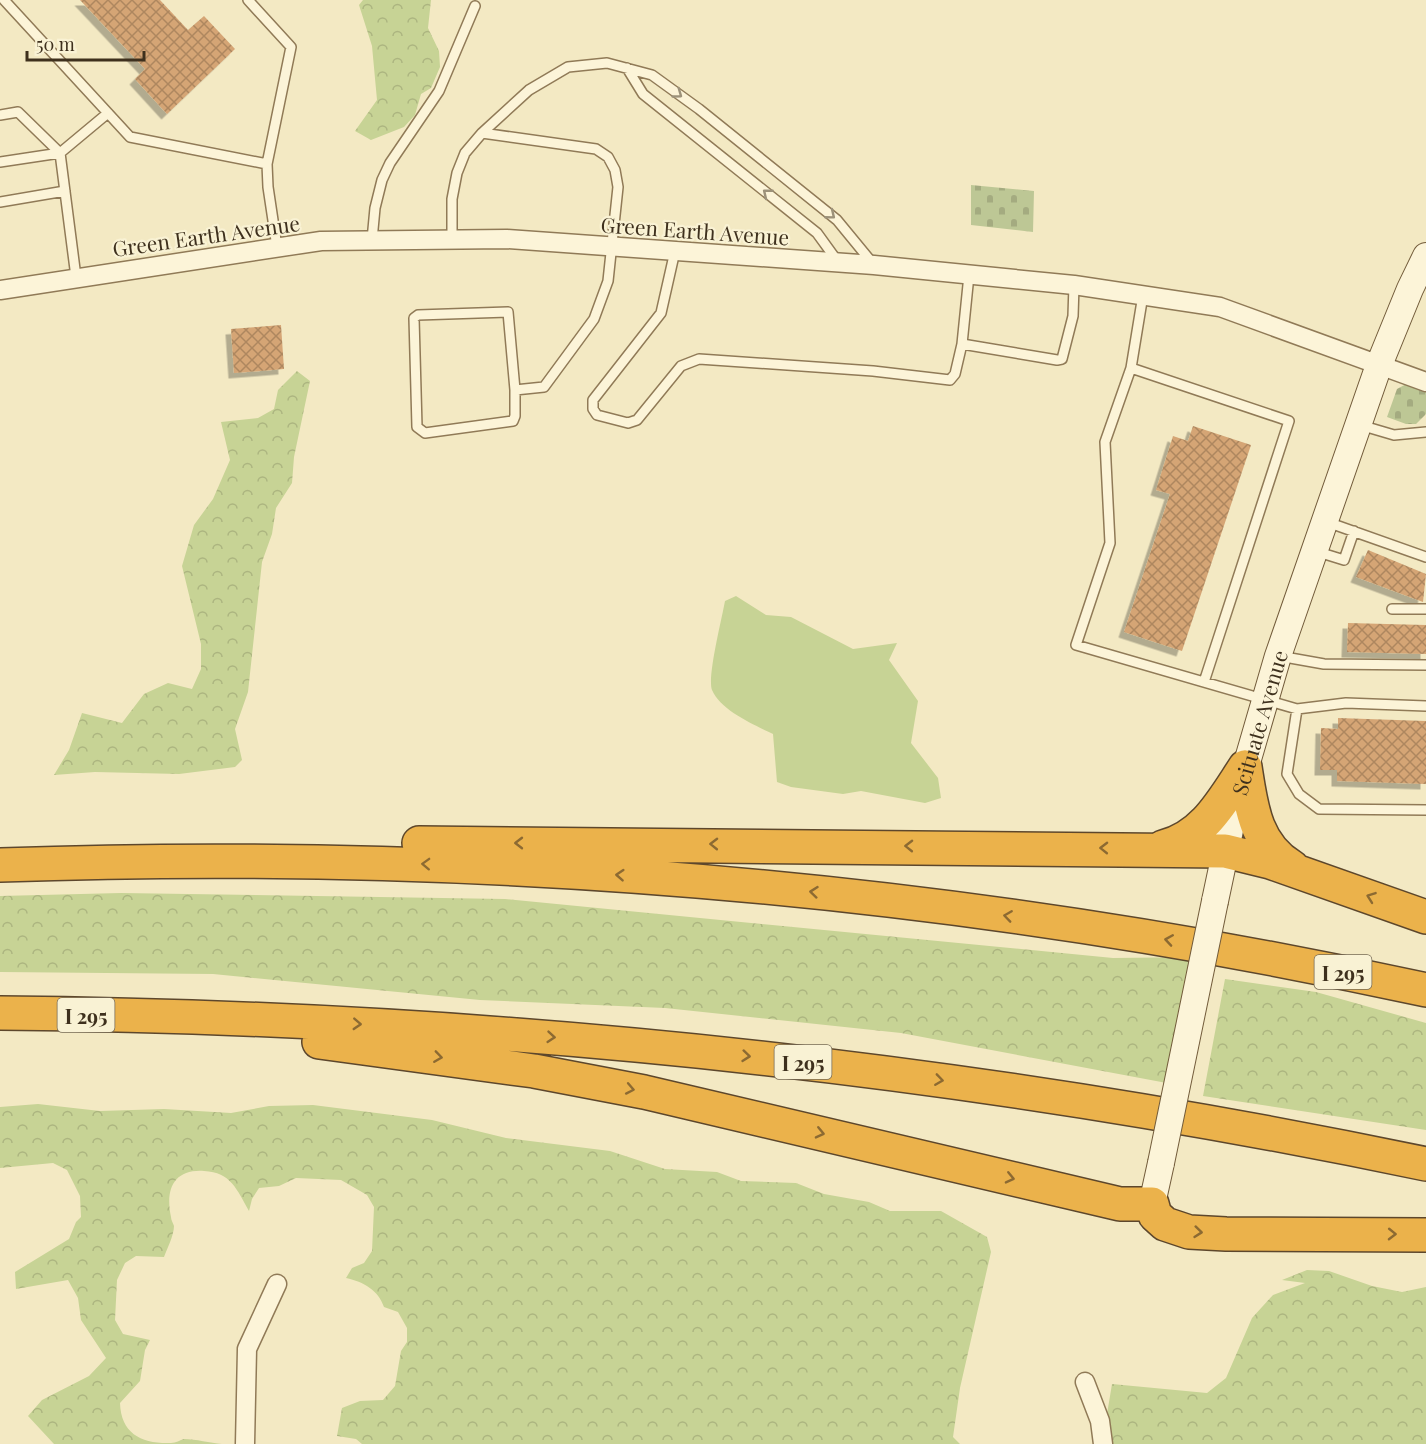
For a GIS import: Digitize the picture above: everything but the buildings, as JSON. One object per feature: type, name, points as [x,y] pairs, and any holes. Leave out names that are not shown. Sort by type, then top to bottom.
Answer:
[{"type":"highway","points":[[1147,849],[1175,843],[1199,829],[1245,767]]},
{"type":"highway","points":[[1245,767],[1255,821],[1264,841],[1281,860],[1310,876]]},
{"type":"highway","points":[[110,862],[205,848],[372,843],[641,843],[1226,850],[1260,859],[1426,917]]},
{"type":"highway","name":"I 295","points":[[0,865],[279,861],[449,865],[617,874],[786,889],[954,908],[1277,959],[1426,990]]},
{"type":"highway","name":"I 295","points":[[0,1013],[172,1017],[470,1031],[799,1061],[1150,1112],[1426,1164]]},
{"type":"highway","points":[[172,1017],[263,1034],[590,1082],[699,1104],[1119,1204],[1152,1204],[1159,1220],[1189,1232],[1426,1235]]},
{"type":"main road","name":"Scituate Avenue","points":[[1152,1204],[1226,850],[1245,767],[1264,701],[1379,364],[1426,256]]},
{"type":"street","name":"Green Earth Avenue","points":[[0,290],[321,241],[507,239],[874,265],[1074,285],[1143,295],[1220,307],[1426,382]]},
{"type":"street","points":[[245,1444],[247,1349],[277,1284]]},
{"type":"street","points":[[1085,1382],[1100,1421],[1103,1444]]},
{"type":"lane","points":[[4,0],[130,137],[267,164]]},
{"type":"lane","points":[[248,0],[291,47],[267,164],[277,247]]},
{"type":"lane","points":[[372,240],[375,208],[382,180],[390,163],[439,91],[476,6]]},
{"type":"lane","points":[[452,240],[452,199],[457,173],[465,153],[482,132],[529,90],[568,67],[607,63],[652,75],[699,109],[837,220],[874,265]]},
{"type":"lane","points":[[627,68],[643,94],[817,233],[838,262]]},
{"type":"lane","points":[[0,115],[18,112],[60,153],[76,277]]},
{"type":"lane","points":[[0,162],[60,153],[108,113]]},
{"type":"lane","points":[[482,132],[596,149],[608,157],[615,170],[618,187],[608,281],[594,319],[557,367],[550,382],[544,387],[515,390]]},
{"type":"lane","points":[[0,202],[65,191]]},
{"type":"lane","points":[[675,251],[661,313],[593,400],[593,409],[597,415],[628,423],[637,420],[681,366],[699,359],[873,371],[950,381],[955,374],[962,344],[969,275]]},
{"type":"lane","points":[[962,344],[1057,360],[1062,358],[1073,316],[1074,285]]},
{"type":"lane","points":[[1143,295],[1131,368],[1105,442],[1110,543],[1076,645],[1298,709],[1346,703],[1426,706]]},
{"type":"lane","points":[[508,312],[515,390],[513,422],[421,432],[417,427],[414,318],[418,315],[508,312]]},
{"type":"lane","points":[[1131,368],[1289,421],[1204,682]]},
{"type":"lane","points":[[1358,424],[1394,435],[1426,432]]},
{"type":"lane","points":[[1325,521],[1426,557]]},
{"type":"lane","points":[[1315,551],[1344,560],[1354,531]]},
{"type":"lane","points":[[1392,609],[1426,609]]},
{"type":"lane","points":[[1278,656],[1324,664],[1426,665]]},
{"type":"lane","points":[[1298,709],[1287,774],[1299,794],[1319,809],[1426,810]]},
{"type":"green space","points":[[363,0],[431,0],[428,28],[439,51],[440,67],[431,88],[421,94],[415,115],[404,127],[371,140],[355,131],[377,100],[372,46],[359,5]]},
{"type":"green space","points":[[971,185],[1034,191],[1033,232],[971,225]]},
{"type":"green space","points":[[297,371],[310,381],[294,457],[292,483],[276,508],[272,534],[262,562],[248,692],[235,729],[242,760],[235,767],[179,774],[95,772],[54,775],[69,750],[82,713],[122,723],[144,694],[168,683],[192,689],[201,669],[201,644],[182,566],[194,525],[213,499],[230,460],[221,422],[258,418],[274,409],[278,390]]},
{"type":"green space","points":[[1408,383],[1426,391],[1426,414],[1416,424],[1406,424],[1387,417],[1397,389]]},
{"type":"green space","points":[[736,596],[766,615],[791,617],[853,649],[897,643],[889,660],[918,701],[911,743],[938,778],[941,798],[925,803],[861,791],[843,794],[791,787],[777,782],[773,734],[731,711],[716,698],[712,690],[713,661],[725,601]]},
{"type":"green space","points":[[121,893],[505,899],[1113,958],[1201,957],[1172,1084],[901,1033],[665,1008],[480,1000],[213,974],[0,972],[0,896]]},
{"type":"green space","points":[[1225,979],[1316,992],[1426,1023],[1426,1130],[1203,1096]]},
{"type":"green space","points":[[38,1104],[100,1111],[164,1109],[231,1113],[269,1106],[313,1105],[432,1120],[506,1138],[610,1151],[665,1169],[717,1172],[741,1181],[796,1183],[824,1194],[869,1202],[890,1211],[941,1211],[987,1237],[991,1252],[960,1388],[953,1437],[960,1444],[362,1444],[356,1439],[337,1436],[342,1408],[360,1401],[383,1400],[395,1386],[401,1351],[407,1342],[407,1328],[398,1312],[384,1307],[370,1288],[346,1278],[352,1268],[364,1263],[372,1251],[374,1207],[367,1195],[341,1180],[296,1178],[279,1186],[259,1188],[252,1199],[249,1211],[237,1189],[227,1179],[213,1172],[194,1171],[179,1177],[171,1190],[169,1207],[174,1230],[164,1257],[136,1256],[125,1263],[117,1280],[115,1320],[123,1334],[150,1340],[145,1350],[140,1381],[120,1403],[121,1414],[129,1430],[151,1442],[173,1443],[184,1439],[222,1444],[54,1444],[28,1416],[42,1400],[89,1376],[106,1358],[81,1320],[78,1298],[68,1280],[16,1289],[15,1272],[69,1239],[76,1222],[81,1217],[80,1196],[67,1170],[53,1163],[0,1168],[0,1107]]},
{"type":"green space","points":[[1307,1270],[1329,1271],[1372,1286],[1402,1292],[1426,1287],[1426,1444],[1102,1444],[1112,1384],[1207,1393],[1226,1378],[1252,1318],[1273,1295],[1305,1283],[1282,1280]]}]
